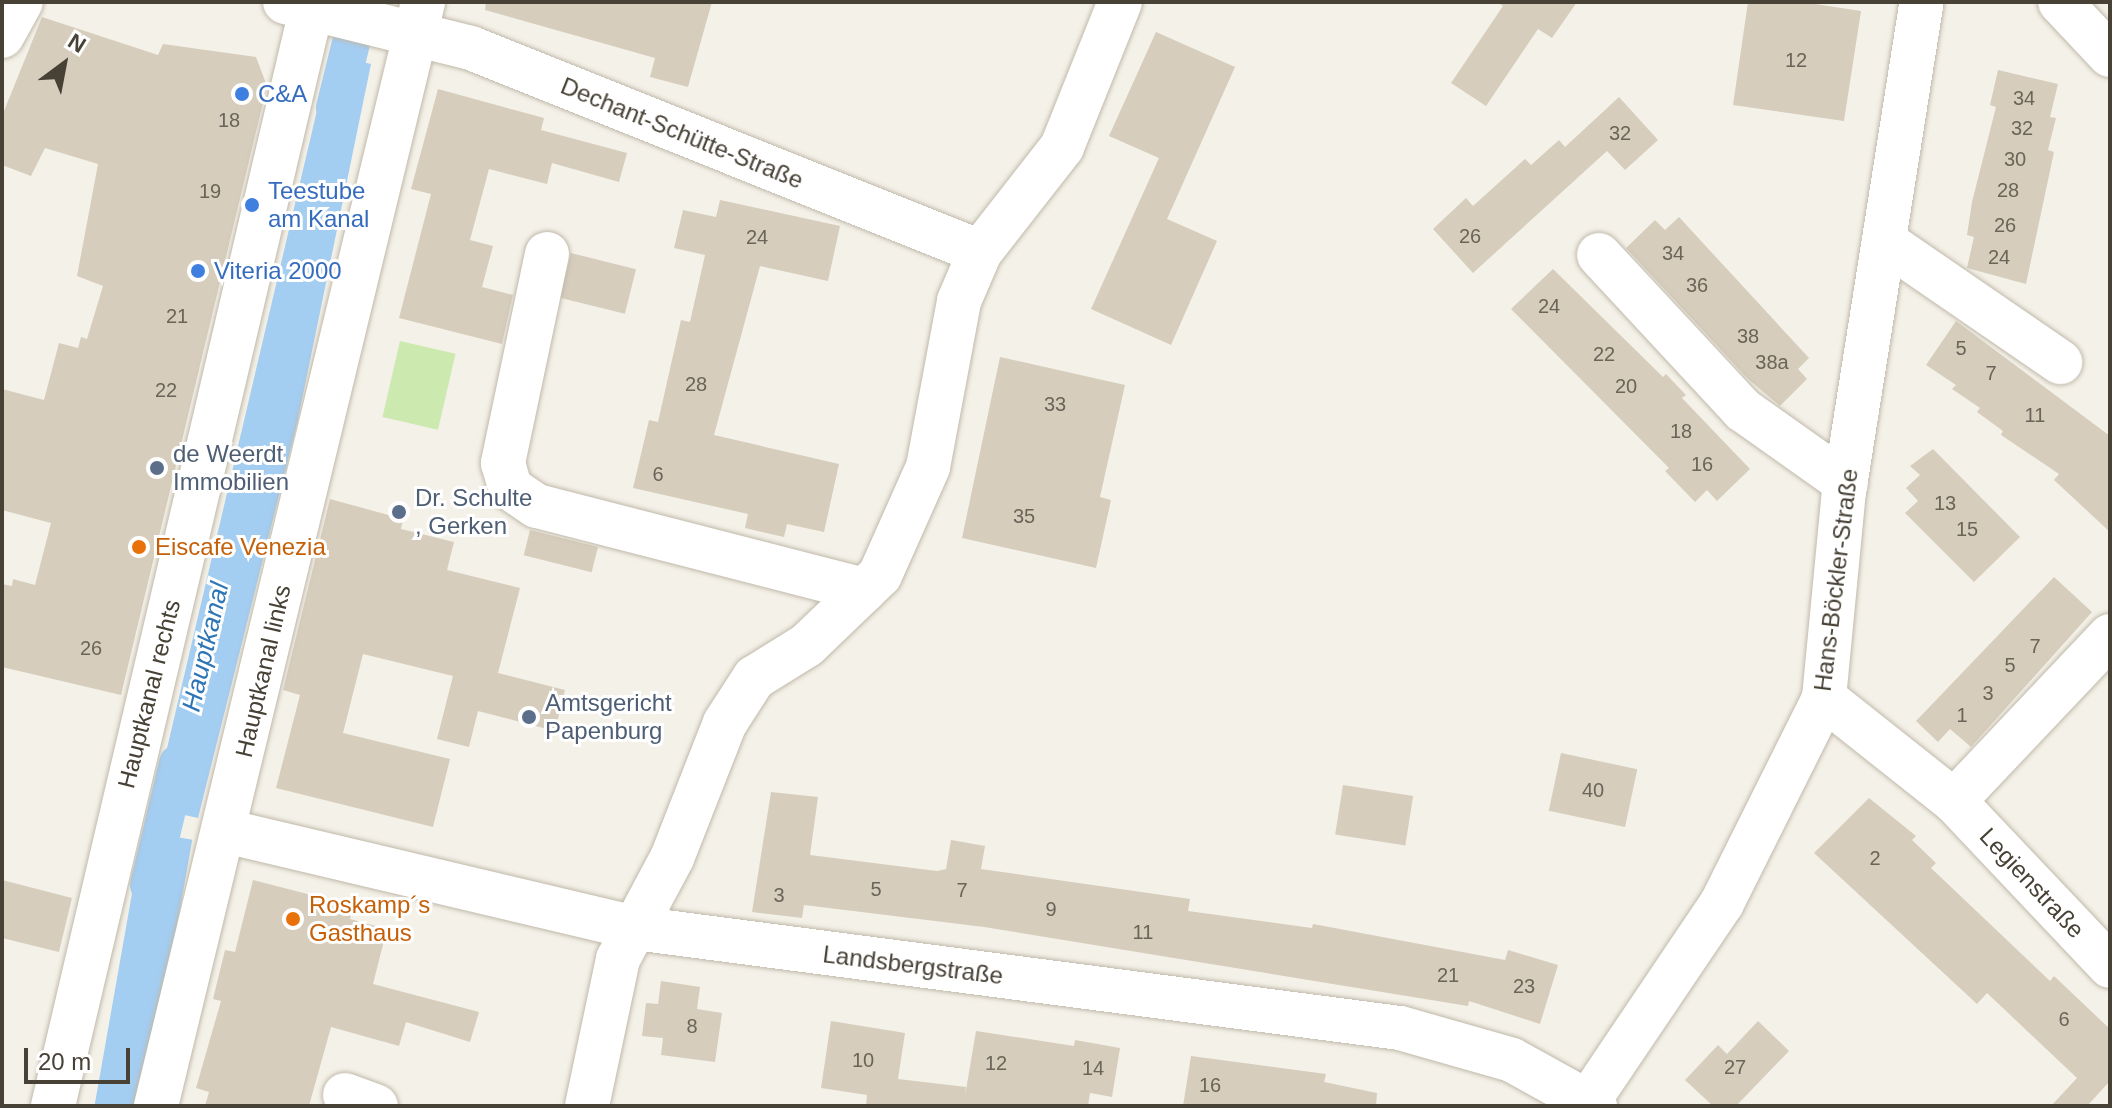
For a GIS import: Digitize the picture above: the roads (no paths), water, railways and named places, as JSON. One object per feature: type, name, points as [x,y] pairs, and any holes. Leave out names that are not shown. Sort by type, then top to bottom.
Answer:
[{"type":"street","points":[[2,36],[21,2]]},
{"type":"street","points":[[587,1106],[605,1007],[618,959],[672,858],[725,723],[754,678],[807,645],[880,575],[928,467],[959,301],[980,252],[1062,147],[1120,2]]},
{"type":"street","name":"Hans-Böckler-Straße","points":[[1589,1104],[1722,903],[1824,698],[1846,483],[1922,2]]},
{"type":"street","points":[[2060,2],[2110,55]]},
{"type":"street","name":"Dechant-Schütte-Straße","points":[[352,12],[471,48],[980,252]]},
{"type":"street","name":"Hauptkanal links","points":[[156,1106],[225,831],[352,12]]},
{"type":"street","name":"Hauptkanal rechts","points":[[53,1106],[352,12]]},
{"type":"street","points":[[1884,241],[2060,362]]},
{"type":"street","points":[[547,254],[503,463],[510,488],[537,506],[864,590]]},
{"type":"street","points":[[1599,255],[1743,410],[1846,483]]},
{"type":"street","points":[[1954,801],[2110,636]]},
{"type":"street","name":"Legienstraße","points":[[1824,698],[1954,801],[2110,966]]},
{"type":"street","name":"Landsbergstraße","points":[[225,831],[635,928],[1400,1028],[1512,1060],[1589,1104]]},
{"type":"water","points":[[330,55],[371,64],[297,424],[198,818],[153,808]]},
{"type":"water","points":[[143,831],[192,840],[145,1106],[95,1106]]},
{"type":"waterway","name":"Hauptkanal","points":[[335,108],[361,2]]},
{"type":"waterway","name":"Hauptkanal","points":[[149,885],[178,763]]},
{"type":"place","name":"C&A","points":[[242,94]]},
{"type":"place","name":"Teestube am Kanal","points":[[252,205]]},
{"type":"place","name":"Viteria 2000","points":[[198,271]]},
{"type":"place","name":"de Weerdt Immobilien","points":[[157,468]]},
{"type":"place","name":"Dr. Schulte , Gerken","points":[[399,512]]},
{"type":"place","name":"Eiscafe Venezia","points":[[139,547]]},
{"type":"place","name":"Amtsgericht Papenburg","points":[[529,717]]},
{"type":"place","name":"Roskamp´s Gasthaus","points":[[293,919]]}]
